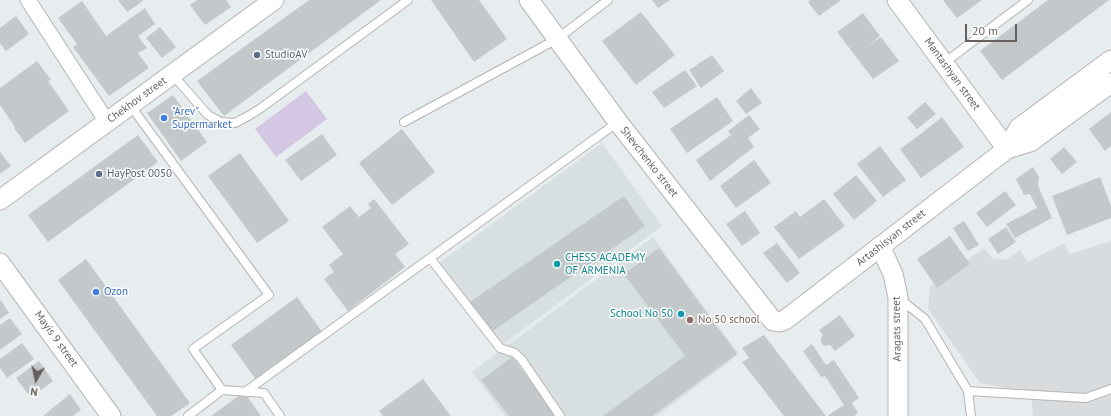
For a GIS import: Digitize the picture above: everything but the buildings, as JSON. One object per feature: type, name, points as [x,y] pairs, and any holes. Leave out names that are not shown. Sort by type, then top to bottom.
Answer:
[{"type":"street","points":[[28,0],[107,122]]},
{"type":"street","name":"Chekhov street","points":[[0,200],[172,74],[251,7],[274,0]]},
{"type":"street","name":"Shevchenko street","points":[[529,0],[618,122],[773,321]]},
{"type":"street","name":"Mantashyan street","points":[[897,0],[1007,149]]},
{"type":"street","name":"Artashisyan street","points":[[1007,149],[1019,128],[1111,60]]},
{"type":"street","name":"Artashisyan street","points":[[773,321],[779,322],[785,320],[1007,149],[1030,142],[1111,83]]},
{"type":"street","name":"Aragats street","points":[[880,246],[893,274],[898,297],[898,416]]},
{"type":"street","name":"Mayis 9 street","points":[[0,263],[111,416]]},
{"type":"lane","points":[[172,74],[208,115],[221,122],[235,123],[261,108],[408,0]]},
{"type":"lane","points":[[404,122],[557,39],[608,0]]},
{"type":"lane","points":[[944,63],[1028,0]]},
{"type":"lane","points":[[130,105],[269,295],[193,349],[222,390]]},
{"type":"lane","points":[[245,392],[618,122]]},
{"type":"lane","points":[[430,258],[500,348],[515,353],[522,360],[560,416]]},
{"type":"lane","points":[[898,297],[925,319],[968,390],[971,416]]},
{"type":"lane","points":[[968,390],[1086,398],[1111,389]]},
{"type":"lane","points":[[188,416],[222,390],[264,393],[280,416]]},
{"type":"shaded area","points":[[306,91],[327,119],[276,157],[255,129]]},
{"type":"shaded area","points":[[602,143],[662,226],[501,346],[439,263]]},
{"type":"shaded area","points":[[653,237],[739,354],[657,416],[505,416],[472,372]]},
{"type":"shaded area","points":[[1111,241],[1111,416],[1033,416],[1031,393],[980,383],[928,309],[930,286],[984,248],[992,258],[1006,260],[1020,250],[1028,262],[1064,243],[1070,254]]},
{"type":"place","name":"StudioAV","points":[[257,55]]},
{"type":"place","name":"\"Arev\" Supermarket","points":[[164,118]]},
{"type":"place","name":"HayPost 0050","points":[[99,174]]},
{"type":"place","name":"CHESS ACADEMY OF ARMENIA","points":[[557,264]]},
{"type":"place","name":"Ozon","points":[[96,292]]},
{"type":"place","name":"School No 50","points":[[681,314]]},
{"type":"place","name":"No 50 school","points":[[690,320]]}]
